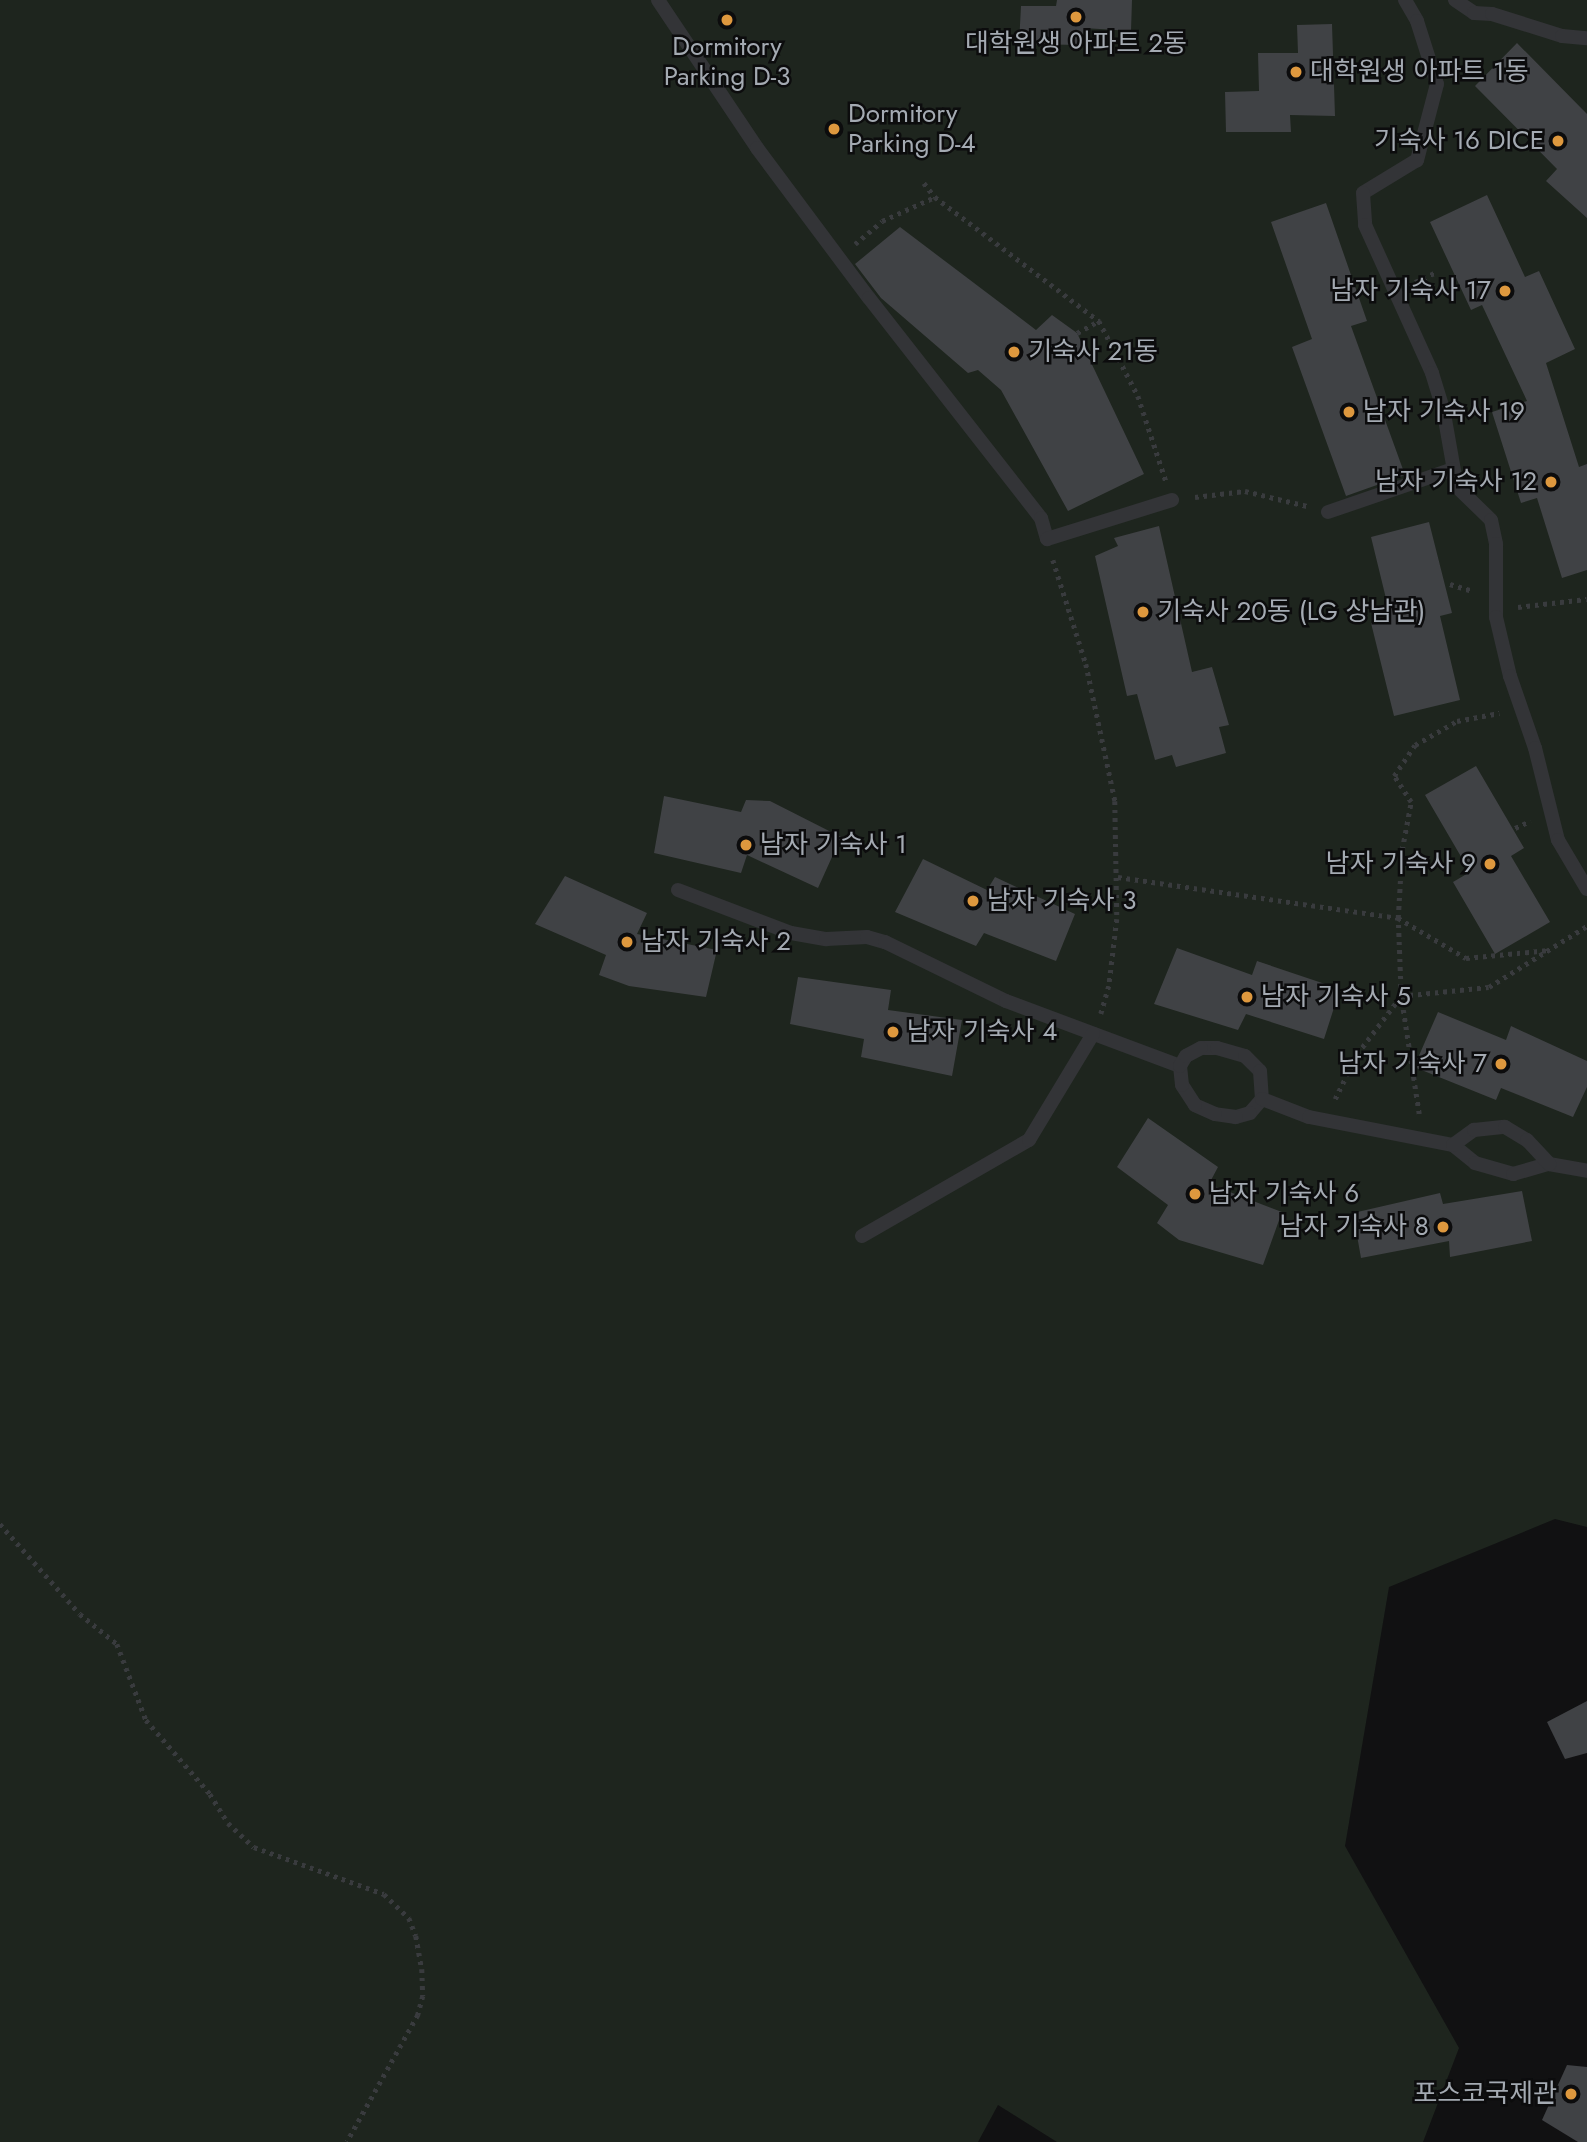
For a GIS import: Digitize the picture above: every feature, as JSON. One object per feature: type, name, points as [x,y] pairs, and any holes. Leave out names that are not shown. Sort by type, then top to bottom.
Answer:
[{"type":"lane","points":[[657,0],[757,148],[1041,518],[1047,539],[1172,500]]},
{"type":"lane","points":[[1405,0],[1417,21],[1437,84],[1417,160],[1363,192],[1365,225],[1432,373],[1443,408],[1457,487],[1490,520],[1496,544],[1496,609],[1510,676],[1535,748],[1558,840],[1587,889]]},
{"type":"lane","points":[[1455,0],[1474,13],[1492,14],[1562,36],[1587,38]]},
{"type":"lane","points":[[1328,512],[1453,469]]},
{"type":"lane","points":[[678,890],[791,933],[827,939],[867,937],[885,942],[1006,1001],[1180,1066]]},
{"type":"lane","points":[[862,1237],[1029,1140],[1093,1034]]},
{"type":"lane","points":[[1200,1048],[1217,1048],[1245,1056],[1260,1071],[1262,1099],[1250,1113],[1236,1117],[1215,1114],[1195,1105],[1182,1085],[1180,1066],[1186,1056],[1200,1048]]},
{"type":"lane","points":[[1262,1099],[1324,1120],[1453,1145],[1475,1163],[1513,1174],[1549,1164],[1587,1171]]},
{"type":"lane","points":[[1453,1145],[1474,1130],[1505,1127],[1527,1140],[1549,1164]]},
{"type":"path","points":[[924,183],[934,197],[1099,321],[1138,396],[1172,500],[1245,491],[1328,512]]},
{"type":"path","points":[[840,258],[882,221],[934,197]]},
{"type":"path","points":[[1077,333],[1099,321]]},
{"type":"path","points":[[1047,539],[1086,664],[1115,801],[1117,919],[1109,986],[1093,1034]]},
{"type":"path","points":[[1496,609],[1587,598]]},
{"type":"path","points":[[1423,1139],[1401,996],[1398,918],[1402,850],[1412,802],[1394,776],[1415,745],[1457,721],[1520,709]]},
{"type":"path","points":[[1118,877],[1398,918],[1466,958],[1549,950]]},
{"type":"path","points":[[1324,1120],[1357,1054],[1401,996],[1489,987],[1587,926]]},
{"type":"path","points":[[0,1524],[80,1614],[117,1644],[146,1720],[210,1794],[228,1823],[254,1847],[384,1894],[409,1918],[416,1936],[422,1969],[423,1996],[418,2015],[347,2142]]},
{"type":"shaded area","points":[[0,0],[1587,0],[1587,1527],[1555,1519],[1389,1587],[1345,1846],[1459,2048],[1423,2142],[1057,2142],[998,2105],[978,2142],[0,2142]]},
{"type":"building","name":"대학원생 아파트 2동","points":[[1057,0],[1132,0],[1131,31],[1084,28],[1082,45],[1019,44],[1021,6],[1056,6]]},
{"type":"building","name":"대학원생 아파트 1동","points":[[1332,24],[1335,116],[1290,115],[1291,132],[1226,132],[1225,92],[1259,91],[1258,53],[1298,53],[1297,25]]},
{"type":"building","name":"기숙사 16 DICE","points":[[1517,43],[1587,114],[1587,218],[1546,181],[1557,169],[1475,86]]},
{"type":"building","points":[[1487,195],[1525,277],[1539,271],[1575,349],[1546,363],[1579,467],[1587,464],[1587,570],[1562,578],[1537,498],[1521,503],[1492,412],[1527,401],[1482,305],[1471,310],[1430,222]]},
{"type":"building","points":[[1326,203],[1367,321],[1351,326],[1405,475],[1346,496],[1292,347],[1312,339],[1271,222]]},
{"type":"building","name":"기숙사 21동","points":[[900,227],[1036,330],[1052,315],[1077,333],[1144,474],[1068,511],[1001,390],[978,370],[968,373],[881,298],[855,264]]},
{"type":"building","points":[[1429,522],[1452,613],[1440,616],[1460,700],[1394,716],[1371,623],[1391,619],[1371,537]]},
{"type":"building","name":"기숙사 20동 (LG 상남관)","points":[[1159,526],[1192,672],[1212,667],[1229,725],[1219,727],[1226,753],[1176,767],[1172,755],[1155,760],[1137,694],[1127,696],[1095,556],[1118,546],[1114,538]]},
{"type":"building","name":"남자 기숙사 9","points":[[1476,766],[1524,848],[1511,856],[1550,922],[1495,954],[1453,882],[1470,872],[1425,795]]},
{"type":"building","name":"남자 기숙사 1","points":[[664,796],[741,812],[746,800],[770,801],[841,837],[818,888],[747,855],[741,873],[654,853]]},
{"type":"building","name":"남자 기숙사 3","points":[[923,859],[987,890],[995,877],[1075,914],[1056,961],[984,933],[976,946],[895,912]]},
{"type":"building","name":"남자 기숙사 2","points":[[565,876],[647,913],[637,934],[717,950],[706,997],[629,986],[599,975],[606,955],[535,924]]},
{"type":"building","name":"남자 기숙사 5","points":[[1177,948],[1252,975],[1257,961],[1340,989],[1324,1039],[1246,1014],[1238,1030],[1154,1004]]},
{"type":"building","name":"남자 기숙사 4","points":[[798,977],[891,990],[888,1010],[962,1020],[952,1076],[861,1057],[864,1039],[790,1024]]},
{"type":"building","name":"남자 기숙사 7","points":[[1438,1012],[1506,1040],[1511,1026],[1587,1061],[1587,1087],[1573,1117],[1501,1088],[1496,1100],[1414,1067]]},
{"type":"building","name":"남자 기숙사 6","points":[[1148,1118],[1218,1167],[1209,1184],[1282,1212],[1263,1265],[1179,1240],[1157,1223],[1168,1205],[1117,1167]]},
{"type":"building","name":"남자 기숙사 8","points":[[1522,1191],[1532,1241],[1450,1257],[1449,1241],[1361,1258],[1353,1213],[1440,1193],[1443,1204]]},
{"type":"building","points":[[1587,1701],[1587,1753],[1565,1759],[1547,1722]]},
{"type":"building","name":"포스코국제관","points":[[1567,2065],[1587,2067],[1587,2142],[1578,2142],[1542,2120]]},
{"type":"place","name":"대학원생 아파트 2동","points":[[1076,17]]},
{"type":"place","name":"Dormitory Parking D-3","points":[[727,20]]},
{"type":"place","name":"대학원생 아파트 1동","points":[[1296,72]]},
{"type":"place","name":"Dormitory Parking D-4","points":[[834,129]]},
{"type":"place","name":"기숙사 16 DICE","points":[[1558,141]]},
{"type":"place","name":"남자 기숙사 17","points":[[1505,291]]},
{"type":"place","name":"기숙사 21동","points":[[1014,352]]},
{"type":"place","name":"남자 기숙사 19","points":[[1349,412]]},
{"type":"place","name":"남자 기숙사 12","points":[[1551,482]]},
{"type":"place","name":"기숙사 20동 (LG 상남관)","points":[[1143,612]]},
{"type":"place","name":"남자 기숙사 1","points":[[746,845]]},
{"type":"place","name":"남자 기숙사 9","points":[[1490,864]]},
{"type":"place","name":"남자 기숙사 3","points":[[973,901]]},
{"type":"place","name":"남자 기숙사 2","points":[[627,942]]},
{"type":"place","name":"남자 기숙사 5","points":[[1247,997]]},
{"type":"place","name":"남자 기숙사 4","points":[[893,1032]]},
{"type":"place","name":"남자 기숙사 7","points":[[1501,1064]]},
{"type":"place","name":"남자 기숙사 6","points":[[1195,1194]]},
{"type":"place","name":"남자 기숙사 8","points":[[1443,1227]]},
{"type":"place","name":"포스코국제관","points":[[1571,2094]]}]
